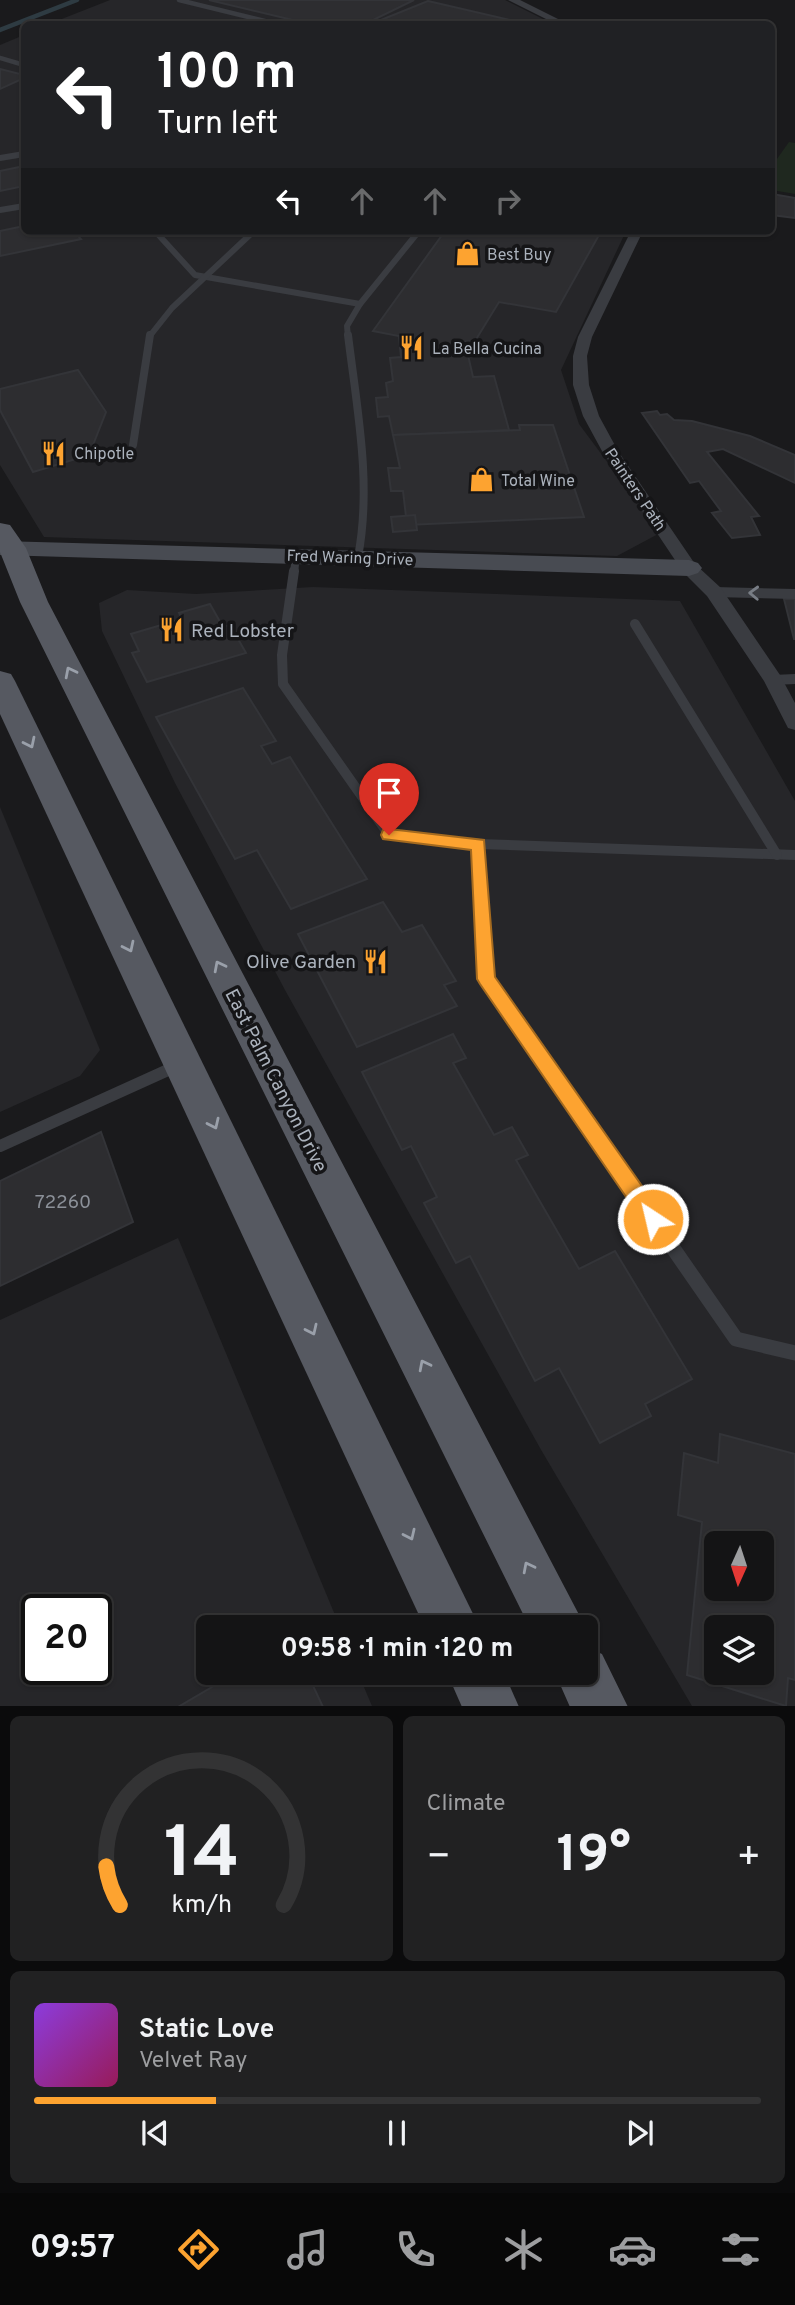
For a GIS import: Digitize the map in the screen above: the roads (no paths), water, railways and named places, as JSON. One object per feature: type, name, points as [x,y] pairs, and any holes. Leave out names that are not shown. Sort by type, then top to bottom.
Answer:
[{"type":"main road","name":"East Palm Canyon Drive","points":[[3,545],[552,1615]]},
{"type":"main road","points":[[2,688],[185,1063],[447,1615]]},
{"type":"main road","points":[[481,1685],[491,1706]]},
{"type":"main road","points":[[589,1685],[600,1706]]},
{"type":"street","points":[[513,0],[557,21]]},
{"type":"street","name":"Painters Path","points":[[635,235],[585,337],[580,356],[582,386],[590,416],[610,451],[689,568],[714,592],[773,680],[795,723]]},
{"type":"street","name":"Fred Waring Drive","points":[[3,545],[689,568]]},
{"type":"lane","points":[[179,0],[265,21]]},
{"type":"lane","points":[[0,58],[21,64]]},
{"type":"lane","points":[[0,158],[21,154]]},
{"type":"lane","points":[[0,211],[21,207]]},
{"type":"lane","points":[[159,235],[195,275],[360,304]]},
{"type":"lane","points":[[132,445],[141,402],[148,338],[172,308],[250,235]]},
{"type":"lane","points":[[358,558],[364,525],[364,472],[347,326],[360,304],[416,235]]},
{"type":"lane","points":[[296,555],[282,655],[283,684],[389,835],[479,845],[795,855]]},
{"type":"lane","points":[[714,592],[795,594]]},
{"type":"lane","points":[[635,624],[777,855]]},
{"type":"lane","points":[[773,680],[795,680]]},
{"type":"lane","points":[[479,845],[486,979],[736,1339],[795,1353]]},
{"type":"lane","points":[[0,1146],[185,1063]]},
{"type":"waterway","points":[[23,21],[77,0]]},
{"type":"waterway","points":[[0,30],[21,22]]},
{"type":"place","name":"Best Buy","points":[[467,254]]},
{"type":"place","name":"La Bella Cucina","points":[[412,348]]},
{"type":"place","name":"Chipotle","points":[[54,453]]},
{"type":"place","name":"Total Wine","points":[[481,480]]},
{"type":"place","name":"Red Lobster","points":[[171,630]]},
{"type":"place","name":"Olive Garden","points":[[376,961]]}]
